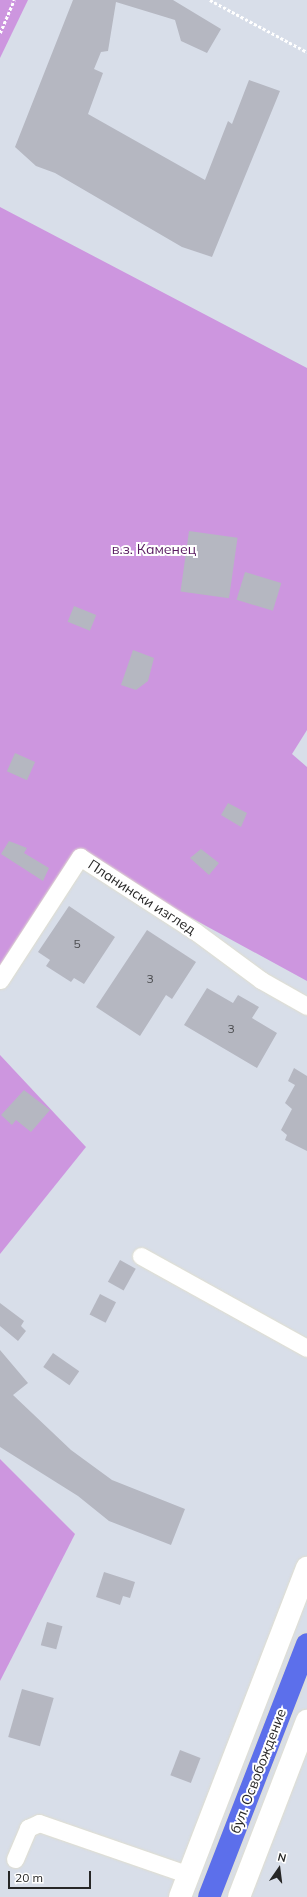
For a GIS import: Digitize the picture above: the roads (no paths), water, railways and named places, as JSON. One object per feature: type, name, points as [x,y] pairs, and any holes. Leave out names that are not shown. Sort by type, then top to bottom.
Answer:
[{"type":"main road","name":"бул. Освобождение","points":[[209,1897],[307,1644]]},
{"type":"street","points":[[180,1897],[307,1568]]},
{"type":"street","points":[[239,1897],[307,1721]]},
{"type":"lane","name":"Планински изглед","points":[[0,980],[80,857],[196,932],[261,980],[307,1006]]},
{"type":"lane","points":[[141,1256],[307,1348]]},
{"type":"lane","points":[[15,1859],[28,1828],[39,1823],[189,1876]]},
{"type":"park label","name":"в.з. Каменец","points":[[154,549]]}]
